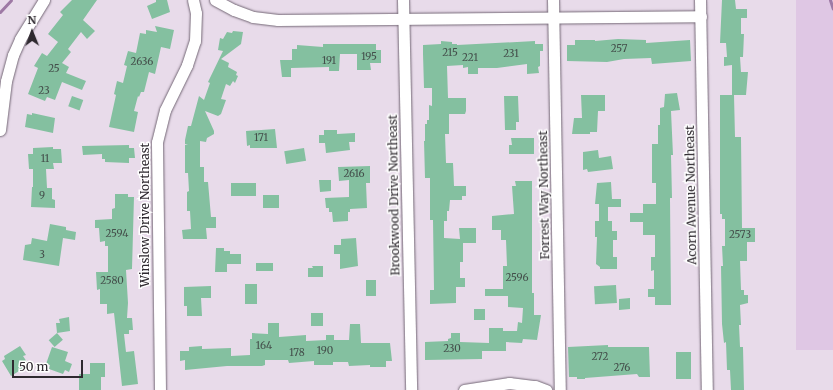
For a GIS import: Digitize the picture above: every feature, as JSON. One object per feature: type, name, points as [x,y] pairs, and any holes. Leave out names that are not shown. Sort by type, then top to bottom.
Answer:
[{"type":"street","points":[[0,130],[5,87],[13,55],[20,40],[44,0]]},
{"type":"street","name":"Winslow Drive Northeast","points":[[160,390],[157,142],[165,110],[194,48],[197,28],[193,0]]},
{"type":"street","points":[[215,0],[234,10],[266,19],[701,16]]},
{"type":"street","name":"Brookwood Drive Northeast","points":[[403,0],[411,390]]},
{"type":"street","name":"Forrest Way Northeast","points":[[553,0],[560,390]]},
{"type":"street","name":"Acorn Avenue Northeast","points":[[700,0],[707,390]]},
{"type":"street","points":[[464,390],[509,383],[534,386],[546,390]]},
{"type":"shaded area","points":[[796,0],[833,0],[833,350],[796,350]]},
{"type":"building","points":[[72,0],[97,0],[83,20],[95,31],[87,39],[81,32],[68,49],[71,52],[62,63],[69,67],[66,73],[86,81],[82,90],[62,82],[55,100],[47,97],[45,101],[28,94],[38,68],[34,66],[42,53],[47,56],[58,42],[48,34],[63,15],[60,12]]},
{"type":"building","points":[[156,0],[167,0],[170,12],[152,19],[147,6],[156,2]]},
{"type":"building","points":[[722,0],[735,0],[736,9],[747,9],[747,18],[741,18],[741,34],[744,34],[743,57],[740,57],[741,72],[748,72],[746,95],[734,95],[735,137],[741,137],[742,228],[755,228],[755,242],[747,242],[747,261],[740,261],[741,290],[744,290],[744,295],[748,295],[748,303],[740,305],[741,325],[739,325],[740,347],[743,347],[744,390],[731,390],[730,370],[727,370],[726,342],[724,343],[722,324],[721,266],[723,266],[722,246],[725,246],[725,219],[722,219],[722,214],[720,214],[720,95],[732,95],[732,65],[724,66],[724,57],[727,57],[726,43],[720,43]]},
{"type":"building","points":[[155,26],[174,30],[170,49],[161,47],[155,74],[149,72],[144,92],[141,92],[139,97],[138,96],[134,111],[138,112],[134,132],[109,127],[116,95],[114,94],[117,81],[123,83],[127,66],[124,65],[128,51],[136,53],[140,33],[146,34],[146,30],[157,32]]},
{"type":"building","points":[[233,31],[243,32],[241,44],[221,59],[229,63],[228,67],[237,72],[236,75],[238,76],[235,83],[233,81],[230,86],[226,84],[221,99],[226,100],[221,114],[218,116],[205,111],[214,134],[207,138],[206,142],[200,141],[200,167],[204,167],[204,182],[208,182],[211,217],[216,217],[216,228],[206,228],[207,239],[183,239],[182,230],[191,229],[190,211],[187,211],[187,192],[189,191],[188,173],[185,173],[185,145],[188,144],[185,144],[185,140],[188,126],[191,126],[199,96],[204,100],[210,83],[208,82],[223,51],[218,50],[220,38],[223,39],[227,32],[232,33]]},
{"type":"building","points":[[618,39],[646,40],[646,43],[690,40],[691,61],[652,64],[651,58],[624,59],[607,62],[567,61],[567,45],[575,45],[575,40],[595,41]]},
{"type":"building","points":[[441,41],[452,42],[452,44],[457,45],[535,41],[535,44],[543,44],[543,51],[540,51],[540,66],[538,67],[539,73],[527,74],[527,64],[497,68],[478,68],[478,74],[468,74],[468,67],[463,68],[463,65],[447,66],[448,98],[466,98],[466,111],[465,114],[449,114],[449,134],[445,134],[446,163],[453,163],[454,186],[466,186],[466,196],[462,196],[462,200],[450,200],[449,211],[447,211],[447,221],[444,221],[444,238],[460,239],[459,228],[476,228],[476,243],[463,243],[463,262],[460,262],[460,278],[465,278],[465,287],[456,287],[456,303],[430,304],[430,290],[434,290],[433,220],[430,220],[430,178],[425,178],[424,141],[425,124],[427,124],[427,120],[429,120],[429,105],[432,106],[432,88],[424,88],[423,45],[441,44]]},
{"type":"building","points":[[323,44],[376,44],[376,50],[381,50],[381,63],[370,63],[371,70],[357,70],[357,54],[340,54],[339,71],[329,71],[329,67],[291,68],[291,77],[282,77],[280,60],[292,60],[292,49],[297,49],[297,45],[323,47]]},
{"type":"building","points":[[677,93],[680,110],[671,111],[673,155],[671,155],[672,198],[670,198],[671,305],[655,305],[655,297],[648,297],[648,289],[654,289],[654,270],[651,271],[651,257],[655,257],[655,235],[643,235],[643,222],[630,222],[630,213],[643,213],[643,204],[656,204],[656,183],[652,183],[652,144],[658,144],[660,108],[664,107],[665,94]]},
{"type":"building","points":[[581,95],[605,95],[605,111],[598,111],[597,132],[590,132],[590,134],[572,134],[574,118],[582,118]]},
{"type":"building","points":[[72,96],[83,100],[80,110],[68,106]]},
{"type":"building","points":[[504,96],[518,96],[519,122],[516,122],[516,130],[505,130]]},
{"type":"building","points":[[32,113],[55,118],[53,133],[25,127],[27,114],[32,115]]},
{"type":"building","points":[[275,129],[277,148],[250,148],[250,145],[247,146],[246,131]]},
{"type":"building","points":[[324,130],[337,130],[337,134],[355,133],[355,142],[349,142],[350,150],[326,153],[325,143],[319,143],[319,135],[324,135]]},
{"type":"building","points":[[511,138],[534,138],[534,154],[509,154],[509,145],[512,145]]},
{"type":"building","points":[[129,145],[129,148],[134,148],[135,158],[129,158],[129,163],[105,162],[105,159],[102,159],[102,154],[83,155],[82,146]]},
{"type":"building","points":[[53,147],[53,149],[61,149],[62,163],[53,163],[54,169],[46,169],[47,188],[52,188],[52,199],[55,200],[55,208],[31,207],[33,169],[29,169],[28,154],[33,154],[33,148]]},
{"type":"building","points":[[304,148],[306,161],[286,164],[284,151]]},
{"type":"building","points":[[598,150],[599,158],[611,156],[613,169],[588,172],[587,169],[583,170],[583,152]]},
{"type":"building","points":[[370,166],[370,183],[366,183],[367,208],[350,209],[350,212],[348,212],[348,221],[333,222],[332,212],[329,212],[329,208],[326,208],[325,198],[349,197],[349,180],[339,181],[338,167]]},
{"type":"building","points":[[319,180],[331,180],[331,191],[320,192]]},
{"type":"building","points":[[515,181],[532,181],[532,293],[534,293],[534,315],[541,315],[537,340],[523,339],[522,343],[506,342],[506,351],[482,351],[482,359],[425,360],[425,342],[448,341],[448,339],[451,338],[451,333],[460,333],[460,342],[489,343],[489,328],[503,328],[503,331],[517,331],[518,322],[522,323],[523,308],[508,307],[508,296],[485,296],[485,289],[503,289],[503,266],[507,266],[506,240],[501,240],[501,230],[492,230],[492,216],[514,214],[512,186],[516,186]]},
{"type":"building","points":[[611,182],[612,199],[621,199],[621,207],[608,207],[608,221],[612,221],[612,231],[617,231],[617,240],[613,240],[613,257],[617,257],[617,269],[600,269],[600,267],[596,264],[597,237],[595,237],[595,221],[599,221],[599,204],[595,204],[597,183]]},
{"type":"building","points":[[231,183],[256,183],[256,196],[231,196]]},
{"type":"building","points":[[115,194],[128,194],[128,197],[134,197],[132,269],[126,270],[128,303],[127,318],[132,318],[133,330],[129,330],[129,334],[124,334],[126,352],[134,351],[138,384],[122,386],[114,313],[107,314],[107,304],[100,304],[100,289],[97,290],[96,272],[108,272],[108,246],[105,246],[105,241],[100,242],[99,228],[95,228],[95,220],[112,219],[112,209],[115,208]]},
{"type":"building","points":[[263,195],[279,195],[279,208],[263,208]]},
{"type":"building","points":[[50,224],[66,227],[66,230],[76,232],[75,240],[63,238],[59,266],[23,260],[25,245],[31,244],[32,238],[47,241]]},
{"type":"building","points":[[356,238],[358,266],[340,269],[340,254],[334,254],[334,245],[341,245],[341,239]]},
{"type":"building","points":[[216,248],[224,248],[224,251],[230,251],[230,254],[241,254],[241,264],[227,264],[227,272],[215,272]]},
{"type":"building","points":[[256,263],[273,263],[273,271],[256,271]]},
{"type":"building","points":[[312,266],[323,266],[323,277],[308,277],[308,268],[313,268]]},
{"type":"building","points":[[366,280],[376,280],[376,296],[366,296]]},
{"type":"building","points":[[245,284],[257,284],[257,304],[245,304]]},
{"type":"building","points":[[616,285],[617,303],[595,304],[594,286]]},
{"type":"building","points":[[211,286],[211,298],[201,298],[202,316],[187,316],[187,306],[184,306],[184,287]]},
{"type":"building","points":[[630,298],[630,309],[619,310],[619,299]]},
{"type":"building","points":[[474,309],[485,309],[485,320],[474,320]]},
{"type":"building","points":[[311,313],[323,313],[323,326],[311,326]]},
{"type":"building","points":[[69,317],[70,331],[57,333],[56,323],[60,323],[59,319]]},
{"type":"building","points":[[268,323],[279,323],[279,337],[306,335],[306,341],[326,340],[326,335],[334,335],[334,340],[349,340],[350,324],[360,324],[361,343],[390,343],[392,361],[386,361],[386,367],[370,367],[370,365],[349,366],[348,362],[333,362],[333,365],[314,365],[314,361],[289,363],[288,360],[265,360],[265,365],[262,366],[227,366],[185,370],[185,360],[180,361],[180,351],[189,351],[189,347],[202,346],[202,349],[231,348],[231,356],[250,355],[250,339],[252,339],[252,333],[268,334]]},
{"type":"building","points":[[57,333],[63,340],[55,347],[49,340]]},
{"type":"building","points":[[608,345],[608,347],[649,347],[650,377],[639,377],[637,374],[585,379],[569,377],[568,347]]},
{"type":"building","points":[[20,346],[26,355],[23,356],[29,365],[11,376],[2,361],[5,359],[4,356]]},
{"type":"building","points":[[52,347],[68,352],[65,361],[72,364],[69,372],[65,370],[63,374],[49,369],[50,365],[46,364]]},
{"type":"building","points":[[676,352],[691,352],[691,379],[676,379]]},
{"type":"building","points":[[90,363],[105,363],[105,377],[101,377],[101,390],[79,390],[79,374],[90,374]]},
{"type":"waterway","points":[[0,12],[11,0]]},
{"type":"waterway","points":[[830,0],[833,9]]}]
